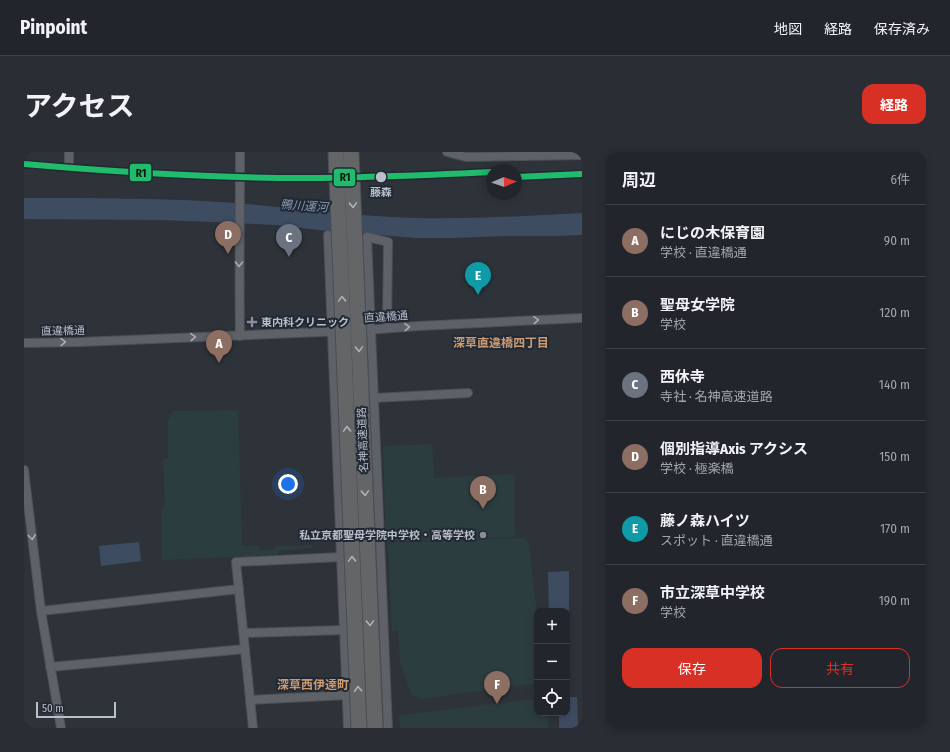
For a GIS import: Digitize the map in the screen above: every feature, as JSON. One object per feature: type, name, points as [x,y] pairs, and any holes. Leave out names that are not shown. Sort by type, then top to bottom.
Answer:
[{"type":"highway","name":"名神高速道路","points":[[336,152],[359,728]]},
{"type":"highway","name":"名神高速道路","points":[[350,152],[375,728]]},
{"type":"street","points":[[69,152],[69,163]]},
{"type":"street","points":[[240,152],[240,336]]},
{"type":"street","points":[[447,152],[466,157],[582,155]]},
{"type":"street","points":[[328,234],[348,728]]},
{"type":"street","points":[[387,328],[388,242],[367,237],[388,728]]},
{"type":"street","name":"直違橋通","points":[[24,343],[332,332],[582,318]]},
{"type":"street","points":[[374,398],[468,393]]},
{"type":"street","points":[[24,470],[41,611],[61,728]]},
{"type":"street","points":[[253,728],[236,562],[341,557]]},
{"type":"street","points":[[41,611],[239,589]]},
{"type":"street","points":[[244,633],[344,630]]},
{"type":"street","points":[[50,667],[245,649]]},
{"type":"street","points":[[250,700],[347,695]]},
{"type":"shaded area","points":[[238,410],[242,546],[259,546],[260,551],[275,549],[276,546],[312,545],[312,548],[278,551],[278,555],[162,560],[161,510],[165,504],[163,459],[168,458],[168,420],[173,411]]},
{"type":"shaded area","points":[[432,444],[434,478],[514,474],[515,537],[386,542],[383,446]]},
{"type":"shaded area","points":[[526,538],[529,545],[536,608],[534,608],[534,683],[421,699],[411,694],[400,662],[398,630],[392,631],[388,543]]},
{"type":"shaded area","points":[[534,699],[534,716],[548,716],[548,728],[400,728],[399,715]]},
{"type":"water","points":[[24,198],[209,201],[371,216],[416,218],[478,218],[582,213],[582,235],[416,238],[275,225],[160,220],[24,219]]},
{"type":"water","points":[[139,542],[141,561],[101,566],[99,546]]},
{"type":"water","points":[[569,571],[569,608],[549,608],[548,572]]},
{"type":"water","points":[[570,697],[577,697],[578,728],[559,728],[559,716],[570,716]]},
{"type":"transit line","name":"R1","points":[[24,164],[93,170],[267,178],[373,177],[486,172]]},
{"type":"transit line","name":"R1","points":[[522,177],[582,174]]},
{"type":"place","name":"藤森","points":[[381,177]]},
{"type":"place","name":"個別指導Axis アクシス","points":[[228,254]]},
{"type":"place","name":"西休寺","points":[[289,257]]},
{"type":"place","name":"藤ノ森ハイツ","points":[[478,295]]},
{"type":"place","name":"東内科クリニック","points":[[252,322]]},
{"type":"place","name":"にじの木保育園","points":[[219,363]]},
{"type":"place","name":"聖母女学院","points":[[483,509]]},
{"type":"place","name":"私立京都聖母学院中学校・高等学校","points":[[483,535]]},
{"type":"place","name":"市立深草中学校","points":[[497,704]]},
{"type":"district","name":"深草直違橋四丁目","points":[[501,343]]},
{"type":"district","name":"深草西伊達町","points":[[313,685]]},
{"type":"water label","name":"鴨川運河","points":[[304,206]]}]
